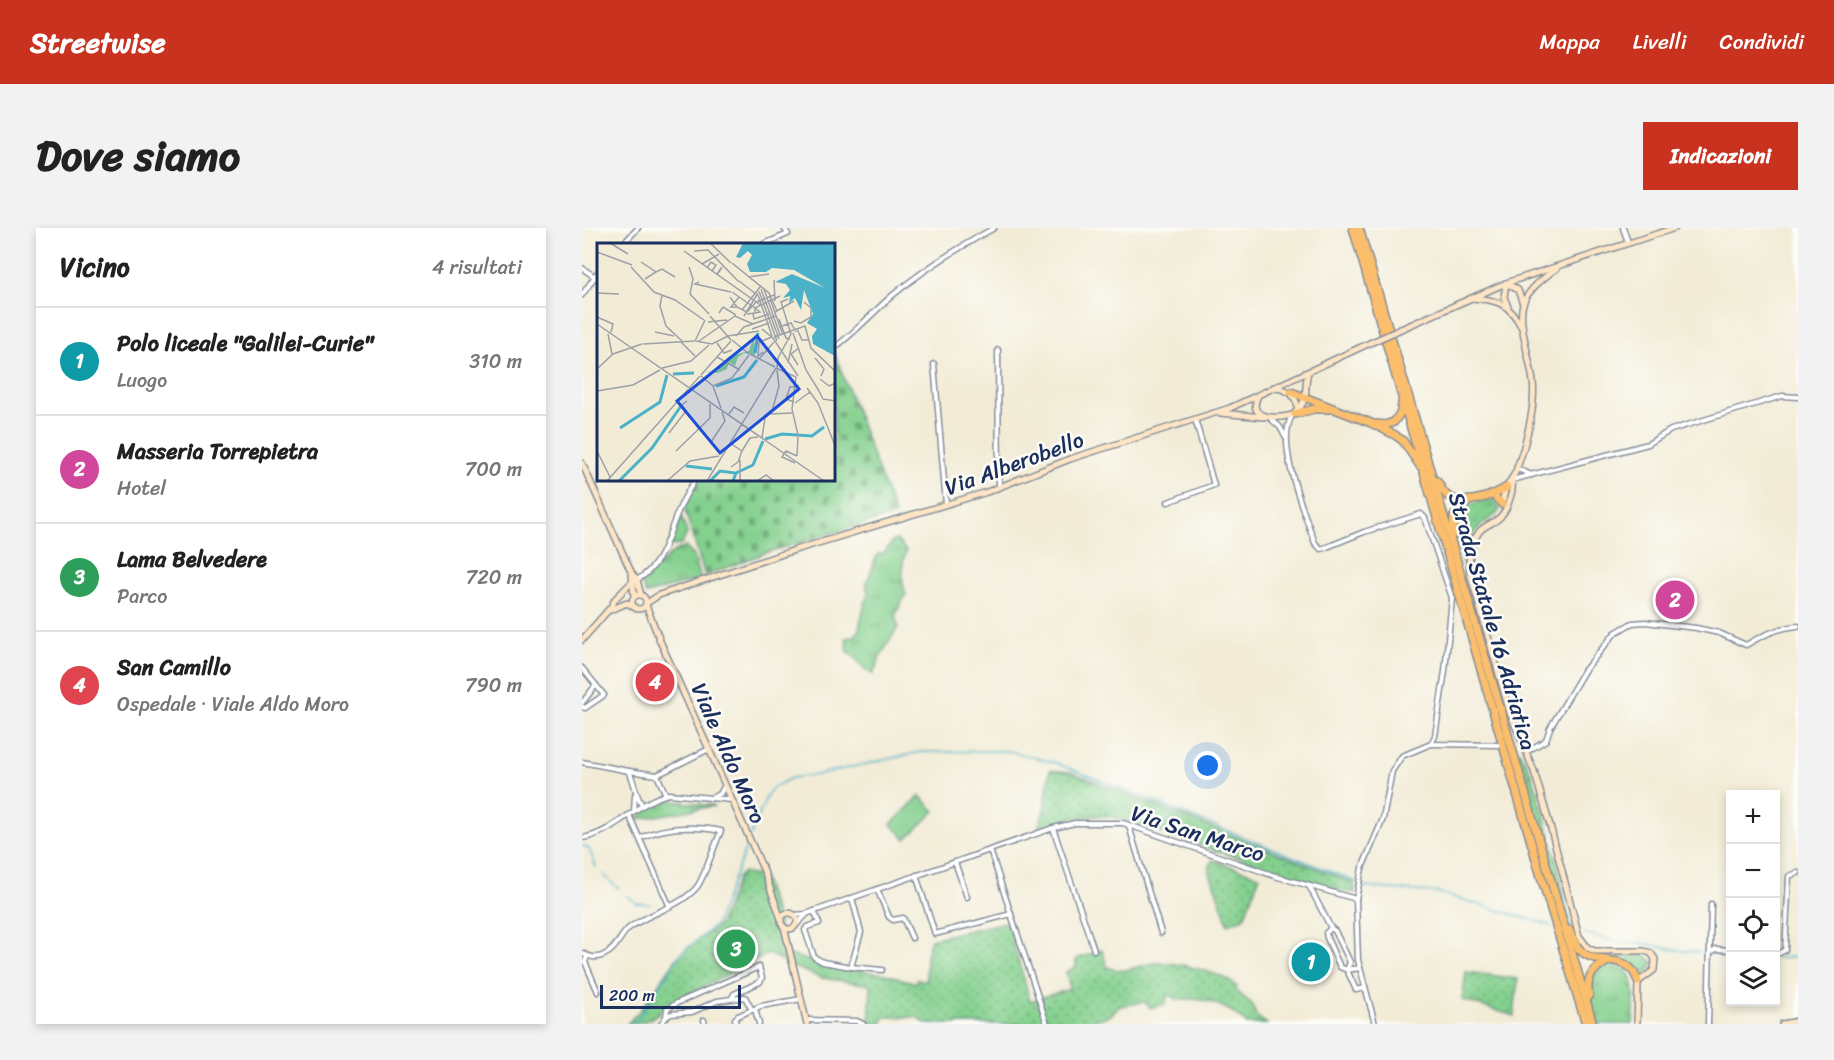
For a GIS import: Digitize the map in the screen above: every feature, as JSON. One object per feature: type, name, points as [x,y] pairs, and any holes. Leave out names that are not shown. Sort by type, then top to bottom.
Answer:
[{"type":"highway","name":"Strada Statale 16 Adriatica","points":[[1353,228],[1542,880],[1586,1022]]},
{"type":"highway","name":"Strada Statale 16 Adriatica","points":[[1359,228],[1533,822],[1595,1024]]},
{"type":"highway","points":[[1291,392],[1371,423],[1395,435],[1414,455],[1427,481]]},
{"type":"highway","points":[[1371,423],[1394,422],[1401,412],[1401,394]]},
{"type":"highway","points":[[1295,413],[1314,409],[1333,409]]},
{"type":"highway","points":[[1428,462],[1440,488],[1447,496],[1456,500],[1470,500],[1507,487]]},
{"type":"highway","points":[[1492,494],[1503,508]]},
{"type":"highway","points":[[1455,551],[1452,526],[1454,516],[1470,500]]},
{"type":"highway","points":[[1533,822],[1541,838],[1576,945],[1593,958],[1625,963],[1632,969],[1638,982]]},
{"type":"highway","points":[[1595,1024],[1588,994],[1588,979],[1595,968],[1612,960]]},
{"type":"main road","name":"Via Alberobello","points":[[659,595],[795,549],[999,487],[1070,459],[1215,412],[1506,283],[1675,228]]},
{"type":"main road","points":[[1523,304],[1540,280],[1563,264]]},
{"type":"main road","points":[[1503,508],[1507,487],[1517,469],[1530,417],[1534,383],[1524,332],[1523,304],[1518,290],[1506,283],[1504,297],[1524,332]]},
{"type":"main road","points":[[1471,298],[1495,300],[1508,307]]},
{"type":"main road","points":[[1215,412],[1269,418],[1295,413],[1306,398],[1305,384],[1308,372]]},
{"type":"main road","points":[[1274,387],[1291,392],[1297,402],[1295,413]]},
{"type":"main road","points":[[1258,394],[1256,407],[1269,418]]},
{"type":"main road","points":[[582,463],[646,604]]},
{"type":"main road","points":[[1512,480],[1512,491],[1498,519],[1479,532],[1468,561],[1520,745],[1526,752],[1534,771],[1579,936],[1588,948],[1595,951],[1644,951],[1651,953],[1655,959],[1654,970],[1638,982],[1638,1022]]},
{"type":"main road","points":[[635,581],[632,603],[636,608],[643,609],[659,595]]},
{"type":"main road","points":[[582,640],[615,599],[635,581]]},
{"type":"main road","points":[[608,610],[627,598],[659,595]]},
{"type":"main road","points":[[608,610],[627,603],[648,615],[654,623]]},
{"type":"main road","name":"Viale Aldo Moro","points":[[646,604],[774,897],[781,919]]},
{"type":"main road","name":"Viale Aldo Moro","points":[[774,897],[792,914]]},
{"type":"main road","points":[[789,950],[797,921],[792,914],[783,915],[781,919],[806,1022]]},
{"type":"main road","points":[[784,927],[789,929],[795,926]]},
{"type":"main road","points":[[1782,1024],[1798,1021]]},
{"type":"street","points":[[624,243],[638,228]]},
{"type":"street","points":[[766,243],[788,234],[784,228]]},
{"type":"street","points":[[836,346],[921,273],[956,249],[994,228]]},
{"type":"street","points":[[1623,228],[1628,242]]},
{"type":"street","points":[[582,268],[596,278],[582,295]]},
{"type":"street","points":[[998,350],[999,487]]},
{"type":"street","points":[[934,364],[946,504]]},
{"type":"street","points":[[1512,480],[1648,444],[1671,430],[1782,396],[1798,397]]},
{"type":"street","points":[[1295,413],[1287,427],[1295,489],[1316,543],[1321,549],[1417,514],[1425,518],[1452,598],[1443,681],[1435,736],[1431,744]]},
{"type":"street","points":[[1269,418],[1280,427],[1287,439]]},
{"type":"street","points":[[1168,502],[1214,485],[1195,419]]},
{"type":"street","points":[[1517,469],[1533,476]]},
{"type":"street","points":[[635,581],[649,571],[663,554],[681,505],[694,482]]},
{"type":"street","points":[[1526,752],[1546,740],[1567,698],[1584,671],[1615,633],[1632,623],[1645,622],[1696,628],[1719,633],[1746,645],[1759,638],[1798,626]]},
{"type":"street","points":[[582,668],[596,685],[604,695],[585,708],[582,705],[596,685]]},
{"type":"street","points":[[1375,1024],[1358,960],[1356,899],[1362,868],[1383,819],[1392,771],[1402,756],[1431,744],[1499,745]]},
{"type":"street","points":[[582,762],[657,775],[709,749]]},
{"type":"street","points":[[629,771],[635,794],[634,811]]},
{"type":"street","points":[[657,775],[666,795]]},
{"type":"street","points":[[709,798],[720,794],[725,784]]},
{"type":"street","points":[[635,794],[642,805]]},
{"type":"street","points":[[582,838],[629,815],[642,805],[666,795],[732,801]]},
{"type":"street","points":[[629,815],[670,907]]},
{"type":"street","name":"Via San Marco","points":[[792,914],[806,914],[1053,828],[1075,823],[1123,823],[1356,899]]},
{"type":"street","points":[[1129,825],[1161,933]]},
{"type":"street","points":[[598,992],[585,962],[584,954],[603,956],[614,947],[627,929],[670,907],[698,886],[721,831],[678,828],[639,838]]},
{"type":"street","points":[[1053,828],[1094,950]]},
{"type":"street","points":[[990,850],[1046,1023]]},
{"type":"street","points":[[955,862],[967,897]]},
{"type":"street","points":[[1780,953],[1785,950],[1789,876],[1798,873]]},
{"type":"street","points":[[916,875],[935,934],[1011,914]]},
{"type":"street","points":[[1308,885],[1350,962],[1347,970],[1356,990],[1365,988]]},
{"type":"street","points":[[877,889],[888,917],[893,920],[903,918],[912,938]]},
{"type":"street","points":[[851,967],[861,932],[852,898]]},
{"type":"street","points":[[1708,1024],[1711,904]]},
{"type":"street","points":[[814,911],[819,922],[805,930],[814,957],[823,962],[882,970]]},
{"type":"street","name":"Via San Marco","points":[[795,926],[806,914]]},
{"type":"street","points":[[1331,928],[1326,933],[1327,938],[1340,967],[1347,970],[1360,968]]},
{"type":"street","points":[[1710,952],[1716,949],[1726,950]]},
{"type":"street","points":[[661,1024],[666,1017],[667,1009],[677,1003],[759,967],[762,978],[760,982],[734,994],[732,998]]},
{"type":"street","points":[[666,1017],[692,1012],[717,1001],[746,997],[754,1009],[759,1024]]},
{"type":"street","points":[[736,1024],[735,1019],[738,1016],[754,1009],[801,999]]},
{"type":"street","points":[[806,1022],[857,1021],[863,1024]]},
{"type":"green space","points":[[836,357],[895,515],[768,552],[705,576],[684,507],[698,482],[836,482]]},
{"type":"green space","points":[[1488,499],[1495,500],[1500,509],[1475,532],[1465,559],[1486,647],[1454,532],[1460,512],[1464,508]]},
{"type":"green space","points":[[681,516],[687,533],[682,544],[673,546],[669,544]]},
{"type":"green space","points":[[897,540],[906,551],[903,585],[906,594],[895,616],[898,627],[881,655],[873,674],[848,652],[846,638],[855,636],[858,632],[868,592],[866,582],[878,554],[884,553],[893,541]]},
{"type":"green space","points":[[685,547],[694,556],[701,579],[646,594],[641,583],[673,552]]},
{"type":"green space","points":[[1516,749],[1524,759],[1533,778],[1542,805],[1575,938],[1589,951],[1598,954],[1607,956],[1645,955],[1653,962],[1649,971],[1642,972],[1619,959],[1589,955],[1583,951],[1571,933]]},
{"type":"green space","points":[[1050,770],[1070,772],[1354,883],[1355,893],[1340,891],[1113,817],[1084,817],[1038,828],[1043,815]]},
{"type":"green space","points":[[920,796],[935,811],[906,839],[891,824]]},
{"type":"green space","points":[[665,800],[715,806],[638,819],[647,809]]},
{"type":"green space","points":[[1212,860],[1260,876],[1244,918],[1228,924],[1209,870]]},
{"type":"green space","points":[[743,872],[762,875],[787,954],[831,967],[885,974],[916,983],[917,979],[926,981],[926,955],[931,939],[1006,922],[1030,1001],[1070,989],[1066,972],[1076,967],[1076,959],[1102,950],[1107,967],[1114,969],[1125,970],[1162,963],[1210,972],[1237,987],[1236,991],[1252,1004],[1256,1016],[1267,1024],[1247,1024],[1214,1003],[1195,999],[1175,1000],[1174,996],[1167,996],[1166,1004],[1150,1008],[1145,1002],[1120,1006],[1111,1015],[1084,1024],[926,1024],[916,1017],[884,1017],[882,1024],[869,1024],[871,985],[822,978],[791,966],[787,967],[783,961],[768,954],[666,1006],[648,1020],[627,1024],[643,1007],[677,958],[720,924],[738,877]]},
{"type":"green space","points":[[1608,965],[1619,966],[1631,977],[1634,995],[1633,1024],[1598,1024],[1589,994],[1594,974]]},
{"type":"green space","points":[[1466,972],[1518,979],[1514,1016],[1462,1000]]},
{"type":"waterway","points":[[751,835],[767,795],[774,787],[791,778],[816,775],[920,752],[1009,751],[1056,763],[1357,882]]},
{"type":"waterway","points":[[582,845],[589,849],[596,867]]},
{"type":"waterway","points":[[631,1024],[637,1020],[680,955],[716,924],[747,845]]},
{"type":"waterway","points":[[603,874],[619,889]]},
{"type":"waterway","points":[[1361,884],[1366,887],[1440,893],[1552,926]]},
{"type":"waterway","points":[[626,895],[636,903],[650,904]]},
{"type":"waterway","points":[[1584,933],[1620,943],[1641,943],[1676,950],[1726,956]]},
{"type":"waterway","points":[[1780,958],[1798,957]]},
{"type":"place","name":"Masseria Torrepietra","points":[[1675,600]]},
{"type":"place","name":"San Camillo","points":[[655,682]]},
{"type":"place","name":"Lama Belvedere","points":[[736,949]]},
{"type":"place","name":"Polo liceale \"Galilei-Curie\"","points":[[1311,962]]}]
